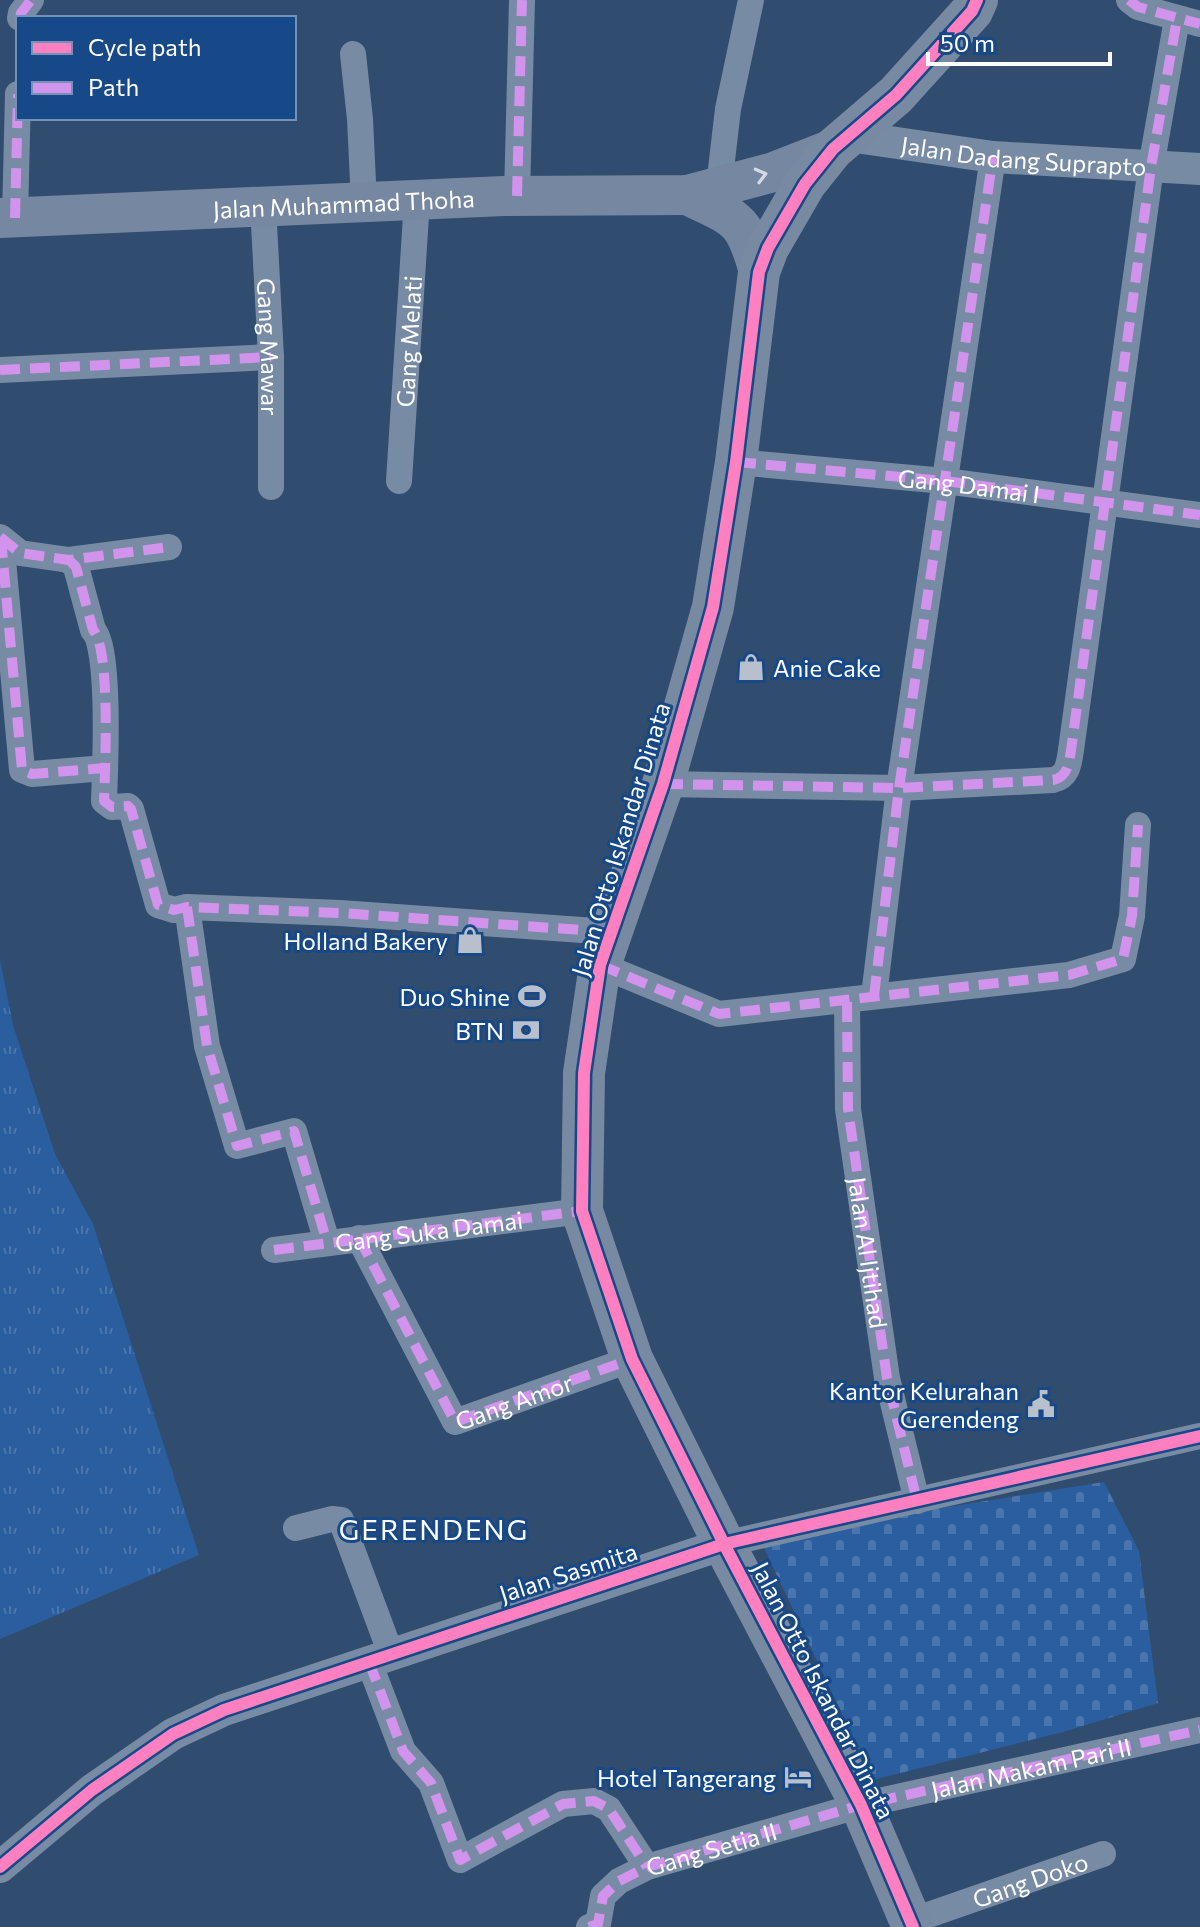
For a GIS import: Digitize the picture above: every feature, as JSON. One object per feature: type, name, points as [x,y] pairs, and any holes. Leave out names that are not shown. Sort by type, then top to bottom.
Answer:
[{"type":"highway","name":"Jalan Otto Iskandar Dinata","points":[[912,1924],[861,1805],[724,1544],[632,1359],[582,1211],[584,1073],[605,948],[663,784],[713,607],[736,462],[759,272],[768,248],[798,197],[841,143],[896,95],[972,11],[977,0]]},
{"type":"main road","name":"Jalan Muhammad Thoha","points":[[7,218],[263,205],[703,190],[796,165],[841,143]]},
{"type":"main road","name":"Jalan Muhammad Thoha","points":[[703,190],[738,221],[750,237],[759,272]]},
{"type":"street","points":[[517,196],[522,0]]},
{"type":"street","points":[[703,190],[728,109],[751,0]]},
{"type":"street","points":[[663,784],[899,788],[1053,780],[1065,774],[1107,501],[1151,167],[1188,22],[1138,7],[1129,0]]},
{"type":"street","points":[[353,54],[364,203]]},
{"type":"street","points":[[7,218],[16,117]]},
{"type":"street","name":"Jalan Dadang Suprapto","points":[[841,143],[993,157],[1200,169]]},
{"type":"street","points":[[874,996],[899,788],[993,157]]},
{"type":"street","name":"Gang Melati","points":[[399,481],[417,200]]},
{"type":"street","name":"Gang Mawar","points":[[263,205],[271,357],[271,487]]},
{"type":"street","points":[[0,370],[271,357]]},
{"type":"street","name":"Gang Damai I","points":[[736,462],[945,481],[1200,515]]},
{"type":"street","points":[[0,537],[20,553],[69,560],[169,547]]},
{"type":"street","points":[[0,537],[22,770],[32,774],[105,768]]},
{"type":"street","points":[[69,560],[76,567],[93,630],[101,645],[105,704],[105,805],[128,806],[131,809],[158,905],[174,910],[187,907],[340,913],[605,948],[719,1014],[1069,975],[1123,959],[1132,916],[1138,825]]},
{"type":"street","points":[[187,907],[207,1046],[237,1146],[294,1131],[327,1242]]},
{"type":"street","name":"Jalan Al Ijtihad","points":[[847,1002],[848,1109],[887,1378],[917,1501]]},
{"type":"street","name":"Gang Suka Damai","points":[[274,1250],[582,1211]]},
{"type":"street","name":"Gang Amor","points":[[359,1238],[455,1422],[632,1359]]},
{"type":"street","name":"Jalan Sasmita","points":[[0,1867],[92,1790],[173,1734],[224,1710],[724,1544],[1200,1436]]},
{"type":"street","points":[[296,1528],[332,1519],[341,1520],[403,1751],[431,1783],[460,1860],[563,1804],[594,1801],[609,1809],[647,1867]]},
{"type":"street","name":"Jalan Makam Pari II","points":[[861,1805],[1200,1730]]},
{"type":"street","name":"Gang Setia II","points":[[589,1927],[598,1924],[603,1896],[619,1881],[647,1867],[861,1805]]},
{"type":"street","name":"Gang Doko","points":[[912,1924],[1103,1854]]},
{"type":"green space","points":[[0,960],[13,1025],[55,1154],[93,1224],[199,1555],[0,1639]]},
{"type":"green space","points":[[1104,1482],[1139,1551],[1158,1703],[1063,1732],[873,1780],[759,1537]]},
{"type":"marked path","points":[[20,16],[31,0]]},
{"type":"marked path","points":[[517,196],[522,0]]},
{"type":"marked path","points":[[1129,0],[1138,7],[1200,24]]},
{"type":"marked path","points":[[663,784],[899,788],[1053,780],[1065,773],[1071,750],[1151,167],[1177,19]]},
{"type":"marked path","points":[[15,218],[17,120]]},
{"type":"marked path","points":[[874,996],[899,788],[993,157]]},
{"type":"marked path","points":[[0,370],[271,357]]},
{"type":"marked path","points":[[736,462],[945,481],[1200,515]]},
{"type":"marked path","points":[[0,537],[20,553],[69,560],[169,547]]},
{"type":"marked path","points":[[1,538],[22,770],[32,774],[105,768]]},
{"type":"marked path","points":[[69,560],[76,567],[102,660],[106,711],[104,801],[112,807],[128,806],[131,809],[158,905],[174,910],[187,907],[340,913],[610,932]]},
{"type":"marked path","points":[[600,965],[719,1014],[1069,975],[1123,959],[1132,916],[1138,825]]},
{"type":"marked path","points":[[187,907],[207,1046],[237,1146],[294,1131],[327,1242]]},
{"type":"marked path","points":[[847,1002],[848,1109],[887,1378],[917,1501]]},
{"type":"marked path","points":[[274,1250],[582,1211]]},
{"type":"marked path","points":[[359,1238],[455,1422],[632,1359]]},
{"type":"marked path","points":[[369,1662],[403,1751],[431,1783],[460,1860],[563,1804],[594,1801],[609,1809],[647,1867]]},
{"type":"marked path","points":[[589,1927],[598,1924],[603,1896],[619,1881],[647,1867],[861,1805],[1200,1730]]},
{"type":"cycle path","points":[[913,1927],[861,1805],[724,1544],[632,1359],[582,1211],[584,1073],[600,965],[663,784],[713,607],[736,462],[759,272],[768,248],[805,184],[833,149],[896,95],[972,11],[977,0]]},
{"type":"cycle path","points":[[0,1867],[92,1790],[173,1734],[224,1710],[724,1544],[1200,1436]]},
{"type":"place","name":"Anie Cake","points":[[751,667]]},
{"type":"place","name":"Holland Bakery","points":[[470,940]]},
{"type":"place","name":"Duo Shine","points":[[532,996]]},
{"type":"place","name":"BTN","points":[[526,1030]]},
{"type":"place","name":"Kantor Kelurahan Gerendeng","points":[[1041,1404]]},
{"type":"place","name":"Hotel Tangerang","points":[[798,1777]]},
{"type":"district","name":"GERENDENG","points":[[434,1529]]}]
